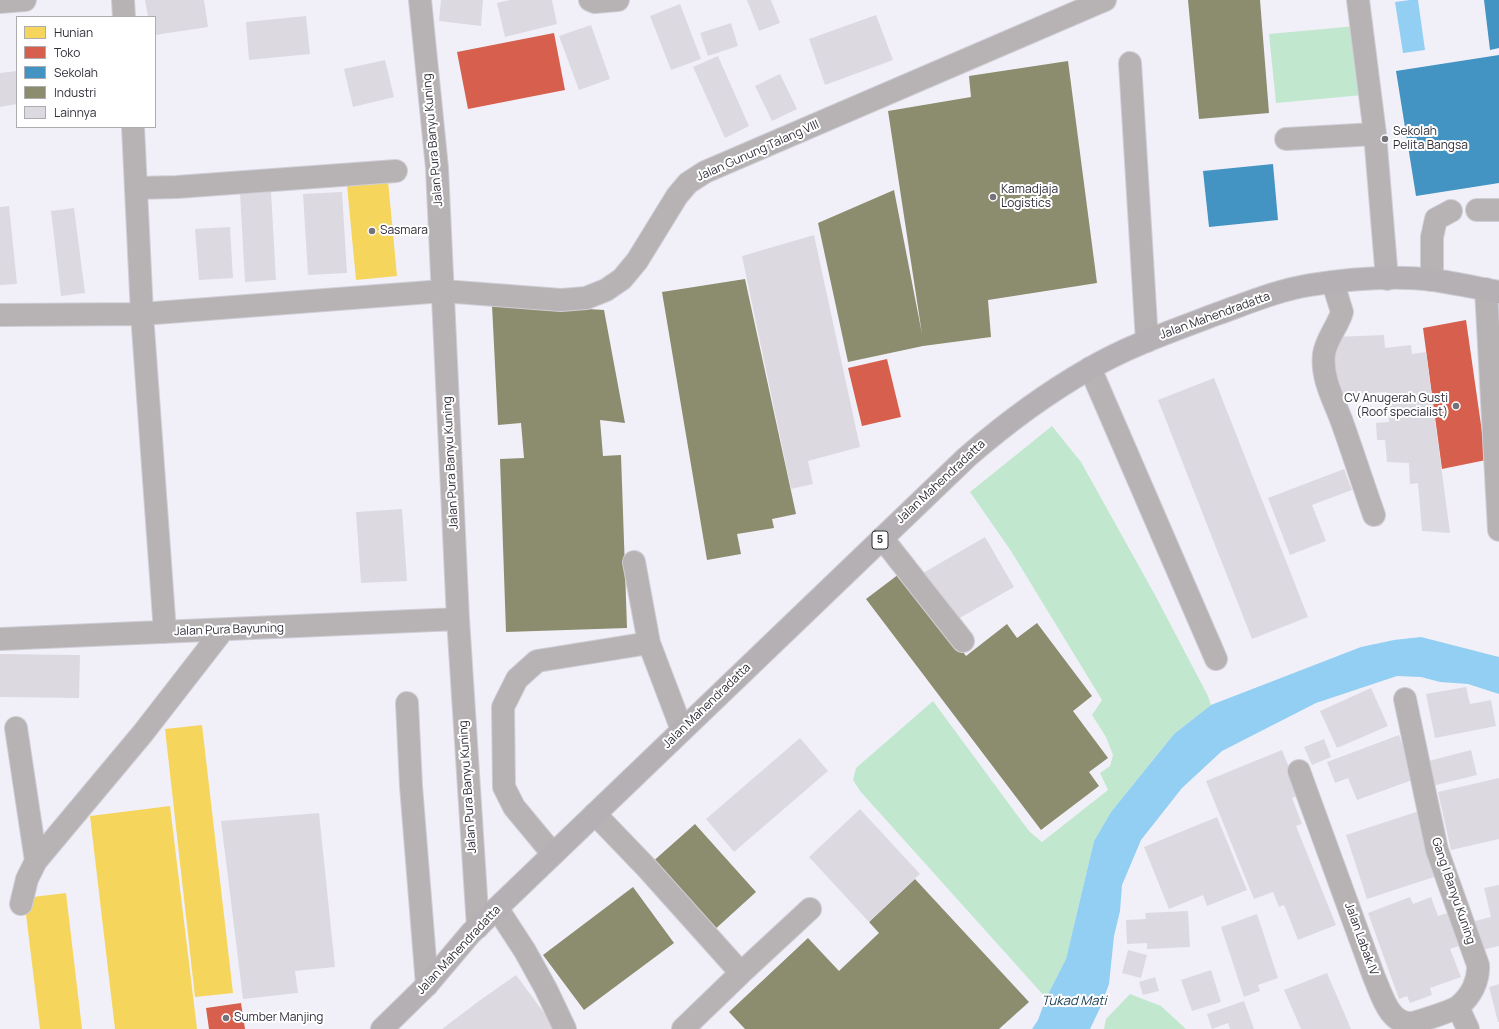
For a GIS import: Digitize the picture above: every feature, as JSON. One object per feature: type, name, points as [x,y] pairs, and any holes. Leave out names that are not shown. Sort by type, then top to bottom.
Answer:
[{"type":"highway","name":"Jalan Mahendradatta","points":[[382,1029],[427,985],[478,927],[497,908],[967,457],[1004,425],[1090,368],[1147,341],[1227,310],[1293,289],[1334,283],[1387,279],[1432,280],[1493,291]]},
{"type":"street","points":[[0,2],[25,0]]},
{"type":"street","points":[[123,0],[124,16]]},
{"type":"street","name":"Jalan Pura Banyu Kuning","points":[[420,0],[437,168],[458,619],[478,927]]},
{"type":"street","points":[[590,0],[595,2],[618,0]]},
{"type":"street","name":"Jalan Gunung Talang VIII","points":[[0,315],[142,314],[443,291],[562,300],[586,298],[606,290],[622,279],[637,261],[678,196],[688,183],[705,172],[1105,0]]},
{"type":"street","points":[[1358,0],[1375,134],[1387,279]]},
{"type":"street","points":[[1130,63],[1147,341]]},
{"type":"street","points":[[133,128],[142,314],[165,632]]},
{"type":"street","points":[[1286,139],[1375,134]]},
{"type":"street","points":[[136,188],[177,187],[396,171]]},
{"type":"street","points":[[1477,210],[1499,210]]},
{"type":"street","points":[[1432,280],[1432,237],[1436,219],[1451,211]]},
{"type":"street","points":[[1334,283],[1342,312],[1324,352],[1329,392],[1341,420],[1374,515]]},
{"type":"street","points":[[1493,291],[1499,530]]},
{"type":"street","points":[[1090,368],[1216,659]]},
{"type":"street","points":[[882,538],[963,641]]},
{"type":"street","points":[[634,562],[649,642],[682,730]]},
{"type":"street","name":"Jalan Pura Bayuning","points":[[0,638],[223,630],[458,619]]},
{"type":"street","points":[[21,904],[27,879],[36,861],[143,733],[223,630]]},
{"type":"street","points":[[553,854],[514,807],[504,787],[503,707],[517,679],[538,661],[649,642]]},
{"type":"street","name":"Gang I Banyu Kuning","points":[[1404,699],[1438,850],[1478,965],[1479,972],[1473,990],[1458,1007]]},
{"type":"street","points":[[407,703],[411,786],[427,985]]},
{"type":"street","points":[[16,728],[36,861]]},
{"type":"street","name":"Jalan Labak IV","points":[[1299,771],[1387,1007],[1395,1018],[1406,1024],[1413,1023],[1458,1007]]},
{"type":"street","points":[[595,814],[646,867],[741,973]]},
{"type":"street","points":[[497,908],[525,951],[546,989],[565,1029]]},
{"type":"street","points":[[683,1029],[810,909]]},
{"type":"street","points":[[1458,1007],[1468,1029]]},
{"type":"green space","points":[[1356,26],[1363,95],[1276,103],[1269,34]]},
{"type":"green space","points":[[1052,426],[1081,462],[1155,595],[1208,696],[1211,705],[1174,734],[1111,812],[1094,841],[1066,959],[1046,998],[860,791],[853,780],[856,768],[933,701],[1023,823],[1030,832],[1042,842],[1108,790],[1100,773],[1110,766],[1113,755],[1106,737],[1092,715],[1102,700],[1011,551],[970,492]]},
{"type":"green space","points":[[1130,994],[1161,1006],[1186,1029],[1104,1029],[1106,1019]]},
{"type":"water","points":[[1418,0],[1425,50],[1403,53],[1395,2]]},
{"type":"water","name":"Tukad Mati","points":[[1421,637],[1499,657],[1499,694],[1468,684],[1440,682],[1421,677],[1397,676],[1316,703],[1222,751],[1182,788],[1141,840],[1122,885],[1120,911],[1114,936],[1109,984],[1090,1029],[1032,1029],[1038,1020],[1046,998],[1066,959],[1094,841],[1111,812],[1174,734],[1211,705],[1361,647],[1394,640]]},
{"type":"building: Hunian","name":"Sasmara","points":[[388,181],[397,276],[356,280],[347,185]]},
{"type":"building: Hunian","points":[[202,725],[233,993],[195,997],[165,729]]},
{"type":"building: Hunian","points":[[170,806],[197,1029],[115,1029],[90,816]]},
{"type":"building: Hunian","points":[[66,893],[82,1029],[40,1029],[24,898]]},
{"type":"building: Toko","points":[[554,33],[565,90],[468,109],[457,52]]},
{"type":"building: Toko","name":"CV Anugerah Gusti (Roof specialist)","points":[[1466,320],[1486,460],[1442,469],[1423,328]]},
{"type":"building: Toko","points":[[887,359],[901,417],[862,426],[848,368]]},
{"type":"building: Toko","name":"Sumber Manjing","points":[[241,1003],[245,1029],[209,1029],[206,1008]]},
{"type":"building: Sekolah","points":[[1484,0],[1499,0],[1499,48],[1490,50]]},
{"type":"building: Sekolah","points":[[1499,55],[1499,183],[1416,196],[1396,71]]},
{"type":"building: Sekolah","points":[[1273,164],[1278,220],[1209,227],[1203,171]]},
{"type":"building: Industri","points":[[1188,0],[1260,0],[1269,113],[1199,119]]},
{"type":"building: Industri","name":"Kamadjaja Logistics","points":[[1068,61],[1097,283],[988,300],[991,337],[923,346],[848,362],[818,223],[894,190],[922,334],[888,111],[971,97],[969,76]]},
{"type":"building: Industri","points":[[745,279],[796,514],[772,519],[774,528],[737,534],[741,554],[707,560],[662,292]]},
{"type":"building: Industri","points":[[509,304],[604,310],[625,423],[600,420],[603,456],[621,455],[627,628],[506,632],[500,459],[524,458],[521,423],[498,425],[492,305]]},
{"type":"building: Industri","points":[[903,571],[966,656],[1007,624],[1017,638],[1037,623],[1092,696],[1073,711],[1108,758],[1089,772],[1099,786],[1041,830],[866,599]]},
{"type":"building: Industri","points":[[695,824],[756,892],[712,932],[650,864]]},
{"type":"building: Industri","points":[[915,879],[1029,1002],[999,1029],[745,1029],[729,1012],[808,938],[839,971],[879,933],[869,922]]},
{"type":"building: Industri","points":[[633,887],[674,943],[584,1010],[543,955]]},
{"type":"building: Lainnya","points":[[145,0],[204,0],[208,27],[156,35],[156,16],[148,16]]},
{"type":"building: Lainnya","points":[[441,0],[483,0],[481,26],[439,21]]},
{"type":"building: Lainnya","points":[[510,0],[552,0],[557,24],[505,37],[497,3]]},
{"type":"building: Lainnya","points":[[747,0],[771,0],[780,23],[759,31]]},
{"type":"building: Lainnya","points":[[680,4],[701,59],[671,70],[650,16]]},
{"type":"building: Lainnya","points":[[876,15],[893,60],[825,85],[809,39]]},
{"type":"building: Lainnya","points":[[306,16],[310,54],[249,60],[246,22]]},
{"type":"building: Lainnya","points":[[731,23],[738,46],[708,56],[700,33]]},
{"type":"building: Lainnya","points":[[591,25],[610,79],[579,90],[559,36]]},
{"type":"building: Lainnya","points":[[718,56],[749,126],[725,138],[693,67]]},
{"type":"building: Lainnya","points":[[385,60],[394,97],[353,107],[344,69]]},
{"type":"building: Lainnya","points":[[16,71],[16,104],[0,107],[0,73]]},
{"type":"building: Lainnya","points":[[780,74],[797,109],[772,121],[755,86]]},
{"type":"building: Lainnya","points":[[271,191],[276,280],[245,282],[240,193]]},
{"type":"building: Lainnya","points":[[342,192],[347,273],[308,275],[303,194]]},
{"type":"building: Lainnya","points":[[9,206],[17,284],[0,285],[0,207]]},
{"type":"building: Lainnya","points":[[74,208],[85,293],[61,296],[51,211]]},
{"type":"building: Lainnya","points":[[230,227],[233,278],[199,280],[195,229]]},
{"type":"building: Lainnya","points":[[814,235],[860,447],[808,461],[813,484],[791,489],[742,256]]},
{"type":"building: Lainnya","points":[[1384,335],[1385,348],[1411,345],[1412,354],[1426,352],[1450,533],[1422,531],[1418,483],[1410,484],[1409,463],[1387,462],[1385,440],[1377,440],[1376,423],[1389,422],[1387,392],[1336,395],[1333,337]]},
{"type":"building: Lainnya","points":[[1214,378],[1308,617],[1252,639],[1158,400]]},
{"type":"building: Lainnya","points":[[1344,469],[1352,490],[1312,505],[1326,541],[1290,555],[1268,498]]},
{"type":"building: Lainnya","points":[[402,509],[407,581],[361,583],[356,512]]},
{"type":"building: Lainnya","points":[[985,537],[1014,587],[951,623],[923,573]]},
{"type":"building: Lainnya","points":[[0,654],[80,655],[79,698],[0,697]]},
{"type":"building: Lainnya","points":[[1466,687],[1470,704],[1491,700],[1496,726],[1435,738],[1426,694]]},
{"type":"building: Lainnya","points":[[1371,688],[1388,726],[1337,748],[1320,711]]},
{"type":"building: Lainnya","points":[[1399,735],[1415,779],[1357,800],[1348,778],[1335,783],[1327,762]]},
{"type":"building: Lainnya","points":[[800,738],[828,771],[734,852],[706,819]]},
{"type":"building: Lainnya","points":[[1324,739],[1331,757],[1312,765],[1304,747]]},
{"type":"building: Lainnya","points":[[1282,750],[1300,795],[1292,798],[1302,824],[1296,826],[1336,925],[1298,940],[1284,905],[1279,907],[1273,892],[1254,899],[1206,781]]},
{"type":"building: Lainnya","points":[[1471,750],[1477,775],[1432,786],[1425,762]]},
{"type":"building: Lainnya","points":[[1499,778],[1499,839],[1451,850],[1438,792]]},
{"type":"building: Lainnya","points":[[860,809],[920,874],[869,922],[809,857]]},
{"type":"building: Lainnya","points":[[1419,811],[1440,875],[1367,899],[1346,835]]},
{"type":"building: Lainnya","points":[[319,813],[335,967],[295,971],[298,993],[243,999],[221,821]]},
{"type":"building: Lainnya","points":[[1217,817],[1247,890],[1207,906],[1203,895],[1169,909],[1144,847]]},
{"type":"building: Lainnya","points":[[1499,885],[1499,946],[1482,950],[1475,921],[1491,917],[1484,888]]},
{"type":"building: Lainnya","points":[[1410,897],[1413,904],[1431,897],[1438,916],[1450,912],[1462,945],[1450,949],[1461,977],[1430,988],[1432,995],[1410,1003],[1407,996],[1399,999],[1368,913]]},
{"type":"building: Lainnya","points":[[1188,911],[1190,947],[1147,949],[1147,943],[1127,944],[1126,920],[1146,919],[1145,913]]},
{"type":"building: Lainnya","points":[[1257,914],[1278,978],[1258,985],[1260,991],[1244,997],[1221,927]]},
{"type":"building: Lainnya","points":[[1128,950],[1147,955],[1141,978],[1122,973]]},
{"type":"building: Lainnya","points":[[1211,970],[1221,1002],[1192,1011],[1181,980]]},
{"type":"building: Lainnya","points":[[1327,973],[1351,1029],[1301,1029],[1284,990]]},
{"type":"building: Lainnya","points":[[516,975],[556,1029],[442,1029],[479,1001]]},
{"type":"building: Lainnya","points":[[1155,977],[1159,991],[1143,995],[1139,982]]},
{"type":"building: Lainnya","points":[[1499,984],[1499,1022],[1498,1022],[1489,987]]},
{"type":"building: Lainnya","points":[[1244,1001],[1254,1029],[1230,1029],[1228,1023],[1212,1029],[1207,1014]]},
{"type":"place","name":"Sekolah Pelita Bangsa","points":[[1385,139]]},
{"type":"place","name":"Kamadjaja Logistics","points":[[993,197]]},
{"type":"place","name":"Sasmara","points":[[372,231]]},
{"type":"place","name":"CV Anugerah Gusti (Roof specialist)","points":[[1456,406]]},
{"type":"place","name":"Sumber Manjing","points":[[226,1018]]}]
